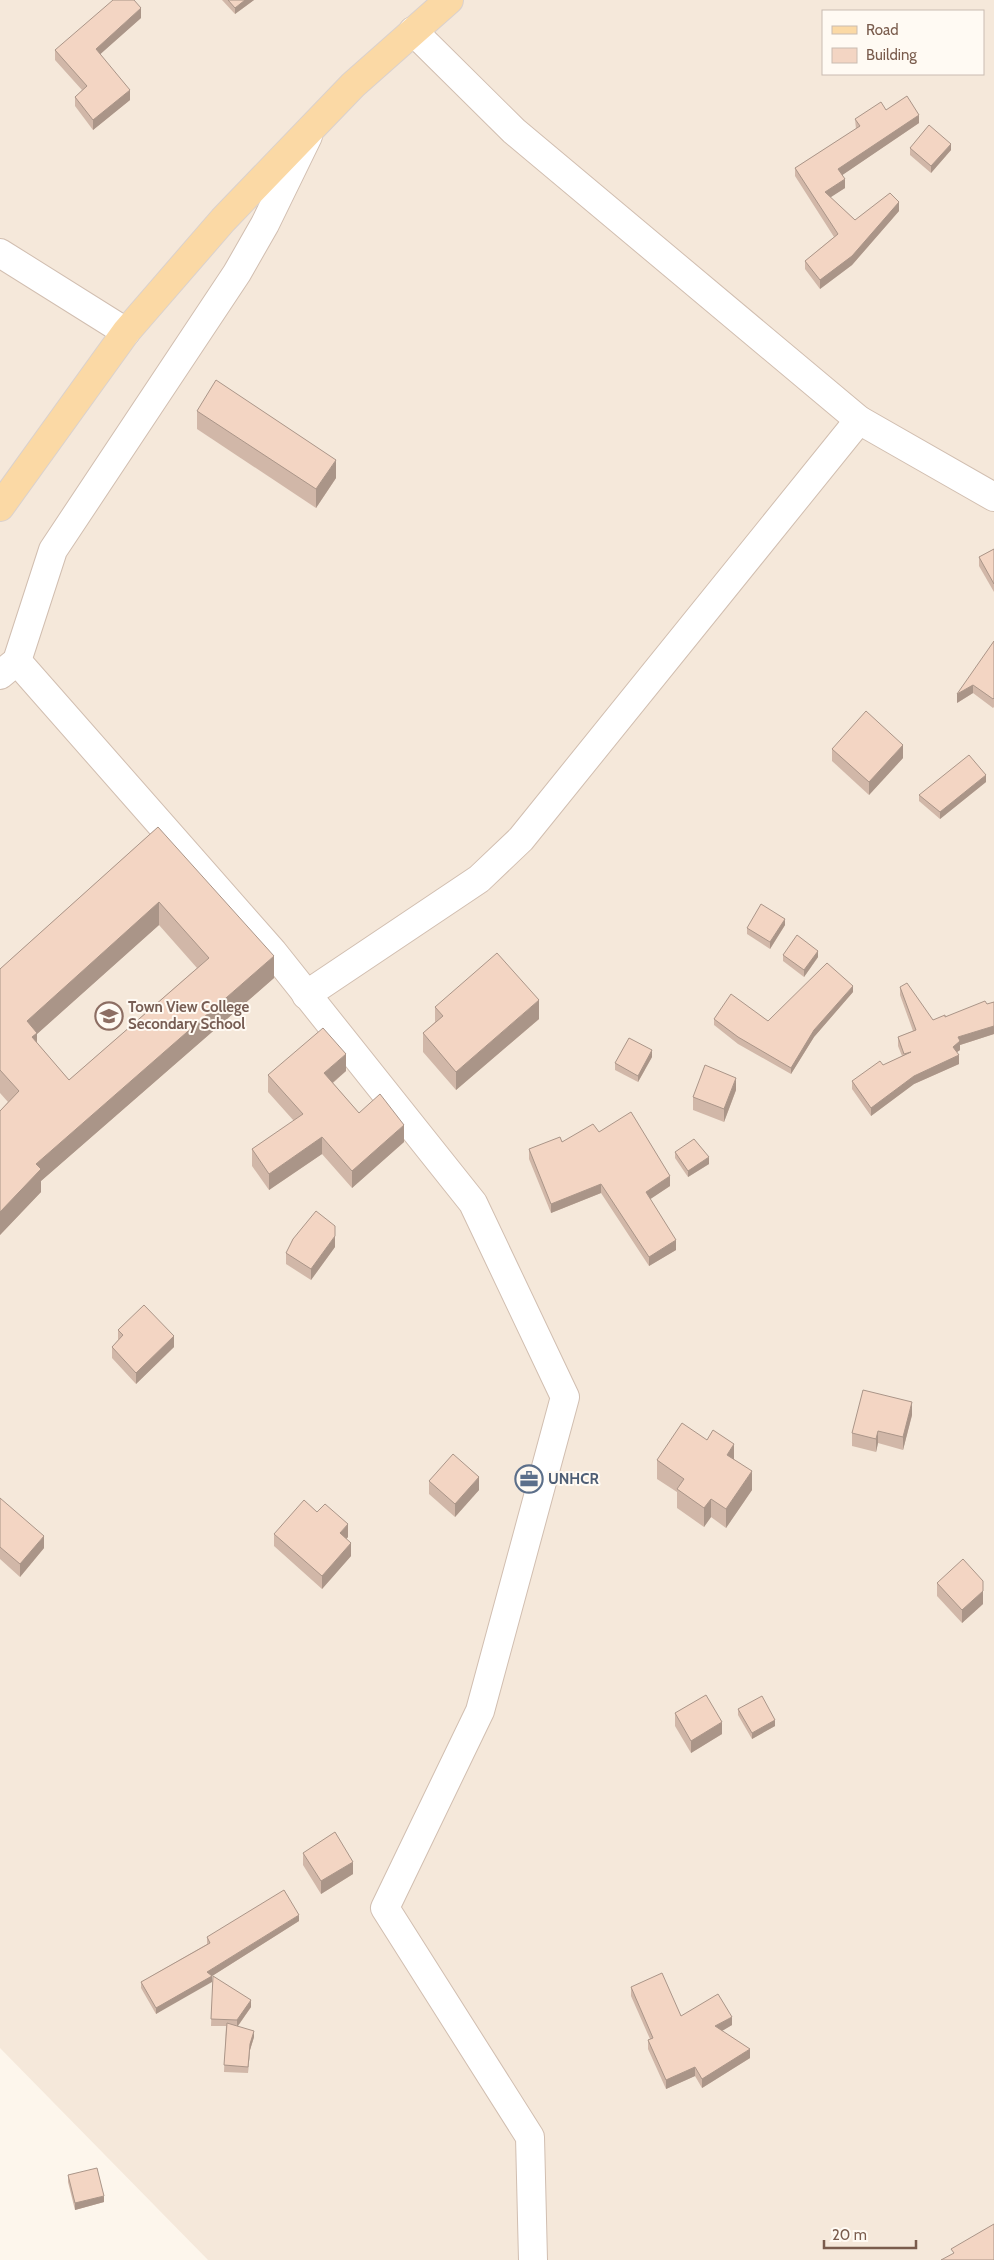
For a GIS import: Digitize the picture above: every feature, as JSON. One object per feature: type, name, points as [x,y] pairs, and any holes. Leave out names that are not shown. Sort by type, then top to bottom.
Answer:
[{"type":"main road","points":[[0,507],[126,332],[223,220],[353,86],[449,0]]},
{"type":"street","points":[[413,31],[514,131],[859,420],[994,497]]},
{"type":"street","points":[[310,130],[265,224],[237,273],[53,550],[8,668],[273,952],[473,1203],[565,1397],[480,1711],[385,1908],[530,2137],[533,2260]]},
{"type":"street","points":[[0,253],[126,332]]},
{"type":"street","points":[[306,995],[479,880],[521,839],[859,420]]},
{"type":"shaded area","points":[[0,0],[994,0],[994,2260],[208,2260],[0,2048]]},
{"type":"building","points":[[113,0],[134,0],[141,8],[96,49],[130,90],[93,120],[75,97],[87,86],[55,50]]},
{"type":"building","points":[[228,0],[245,0],[235,8]]},
{"type":"building","points":[[907,96],[919,115],[838,169],[845,179],[825,192],[855,220],[890,193],[899,202],[852,256],[820,280],[805,261],[838,234],[795,168],[860,126],[855,119],[881,102],[886,110]]},
{"type":"building","points":[[929,125],[951,144],[931,166],[910,148]]},
{"type":"building","points":[[216,380],[336,460],[316,489],[197,411]]},
{"type":"building","points":[[994,549],[994,584],[979,557]]},
{"type":"building","points":[[994,641],[994,698],[973,685],[957,694]]},
{"type":"building","points":[[866,711],[903,745],[869,782],[832,749]]},
{"type":"building","points":[[969,755],[986,775],[940,812],[919,795]]},
{"type":"building","points":[[158,827],[274,956],[36,1164],[41,1169],[0,1212],[0,1111],[19,1091],[0,1070],[0,969]],"holes":[[[159,902],[209,958],[69,1080],[32,1037],[37,1033],[27,1021]]]},
{"type":"building","points":[[761,904],[785,919],[770,942],[747,928]]},
{"type":"building","points":[[797,935],[818,951],[804,970],[783,955]]},
{"type":"building","points":[[497,953],[539,1000],[456,1072],[423,1033],[443,1016],[435,1007]]},
{"type":"building","points":[[827,963],[853,986],[814,1030],[791,1068],[738,1037],[714,1019],[731,994],[768,1021]]},
{"type":"building","points":[[907,983],[933,1020],[985,1001],[987,1004],[994,1002],[994,1026],[958,1037],[960,1041],[953,1047],[959,1055],[914,1076],[871,1108],[852,1081],[880,1061],[883,1065],[911,1052],[904,1054],[898,1037],[916,1030],[900,987]]},
{"type":"building","points":[[323,1028],[346,1054],[324,1073],[359,1113],[380,1094],[404,1125],[352,1171],[322,1137],[269,1174],[252,1149],[303,1114],[268,1075]]},
{"type":"building","points":[[629,1038],[652,1050],[638,1076],[615,1063]]},
{"type":"building","points":[[705,1065],[736,1078],[724,1109],[693,1097]]},
{"type":"building","points":[[631,1112],[670,1176],[646,1192],[676,1240],[649,1257],[601,1184],[551,1204],[529,1149],[560,1137],[562,1142],[593,1124],[599,1132]]},
{"type":"building","points":[[694,1139],[709,1157],[688,1171],[675,1152]]},
{"type":"building","points":[[316,1211],[335,1226],[335,1236],[311,1269],[286,1253],[293,1239]]},
{"type":"building","points":[[144,1305],[174,1336],[136,1373],[112,1347],[123,1335],[118,1330]]},
{"type":"building","points":[[863,1390],[912,1402],[903,1437],[878,1431],[876,1439],[852,1433]]},
{"type":"building","points":[[682,1423],[707,1440],[713,1430],[734,1444],[727,1455],[752,1471],[726,1509],[711,1499],[704,1508],[677,1489],[684,1479],[657,1460]]},
{"type":"building","points":[[453,1454],[479,1477],[455,1504],[429,1481]]},
{"type":"building","points":[[0,1498],[44,1536],[20,1564],[0,1547]]},
{"type":"building","points":[[304,1500],[317,1512],[325,1504],[348,1524],[340,1533],[351,1543],[322,1576],[274,1534]]},
{"type":"building","points":[[963,1559],[983,1581],[983,1591],[962,1610],[937,1583]]},
{"type":"building","points":[[706,1695],[722,1722],[691,1741],[675,1713]]},
{"type":"building","points":[[762,1696],[775,1720],[752,1733],[738,1709]]},
{"type":"building","points":[[335,1832],[353,1862],[321,1881],[303,1853]]},
{"type":"building","points":[[284,1890],[299,1915],[207,1972],[212,1976],[156,2008],[141,1982],[210,1943],[207,1937]]},
{"type":"building","points":[[662,1973],[681,2016],[718,1994],[732,2017],[715,2026],[750,2049],[702,2079],[695,2067],[666,2080],[648,2040],[653,2038],[631,1987]]},
{"type":"building","points":[[213,1976],[251,2000],[237,2020],[211,2019]]},
{"type":"building","points":[[227,2023],[254,2031],[250,2044],[248,2067],[224,2065]]},
{"type":"building","points":[[97,2168],[104,2196],[75,2203],[68,2175]]},
{"type":"building","points":[[994,2224],[994,2260],[941,2260],[954,2253],[951,2249]]},
{"type":"place","name":"Town View College Secondary School","points":[[109,1016]]},
{"type":"place","name":"UNHCR","points":[[529,1479]]}]
